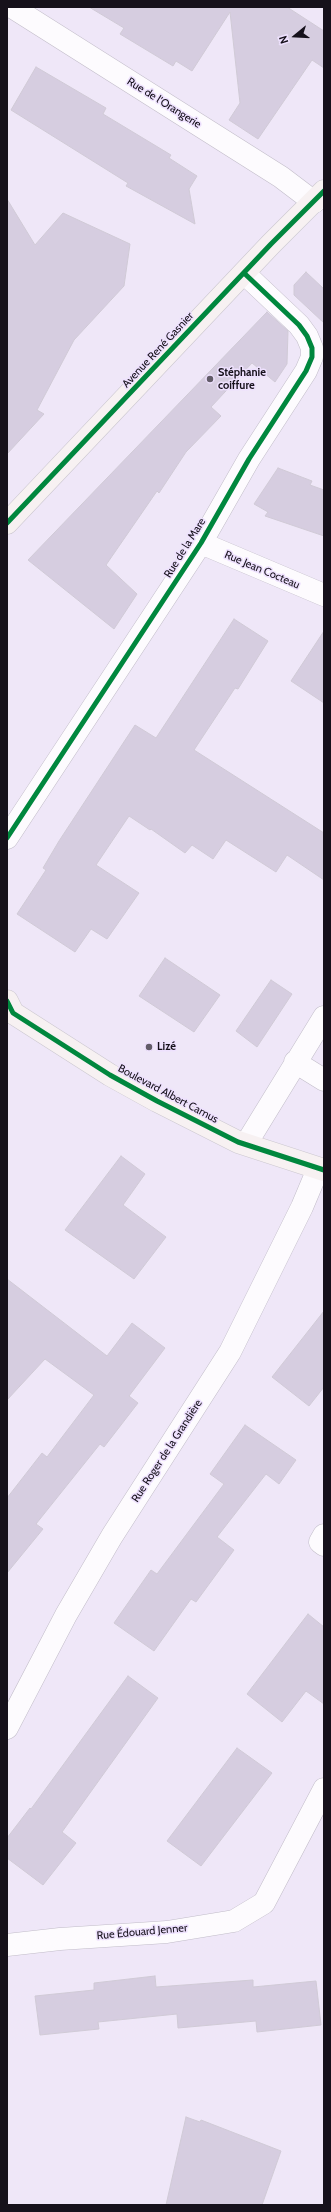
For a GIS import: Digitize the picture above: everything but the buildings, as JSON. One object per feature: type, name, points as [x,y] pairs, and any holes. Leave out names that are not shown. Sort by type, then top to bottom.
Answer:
[{"type":"main road","name":"Avenue René Gasnier","points":[[7,523],[319,196]]},
{"type":"main road","name":"Boulevard Albert Camus","points":[[9,1009],[110,1075],[157,1102],[246,1144],[321,1170]]},
{"type":"street","name":"Rue de l'Orangerie","points":[[12,7],[281,177],[319,196]]},
{"type":"street","name":"Rue de la Mare","points":[[7,838],[201,543],[249,459],[306,371],[318,347],[298,325],[244,273]]},
{"type":"street","name":"Rue Jean Cocteau","points":[[201,543],[324,595]]},
{"type":"street","points":[[246,1144],[324,1016]]},
{"type":"street","points":[[295,1062],[324,1080]]},
{"type":"street","name":"Rue Roger de la Grandière","points":[[7,1728],[66,1615],[101,1556],[230,1352],[321,1170]]},
{"type":"street","points":[[324,1535],[320,1542],[324,1545]]},
{"type":"street","name":"Rue Édouard Jenner","points":[[7,1945],[60,1939],[167,1932],[234,1921],[264,1903],[324,1789]]},
{"type":"cycle path","points":[[7,523],[271,244],[324,191]]},
{"type":"cycle path","points":[[7,838],[201,543],[249,459],[306,371],[312,357],[312,348],[307,336],[299,325],[244,273]]},
{"type":"cycle path","points":[[7,1001],[13,1013],[110,1075],[157,1101],[238,1142],[324,1170]]},
{"type":"place","name":"Stéphanie coiffure","points":[[210,379]]},
{"type":"place","name":"Lizé","points":[[149,1047]]}]
